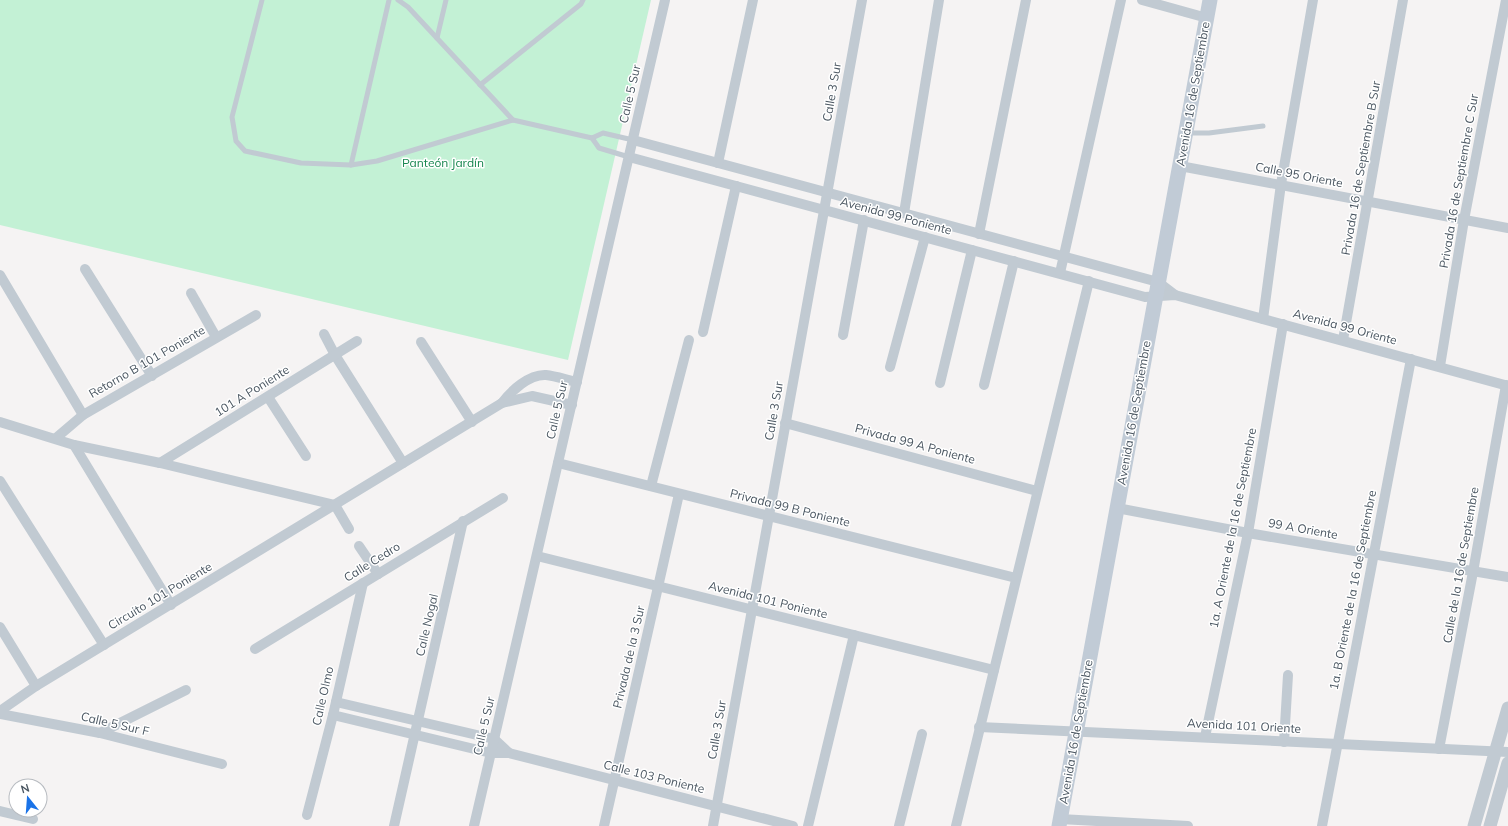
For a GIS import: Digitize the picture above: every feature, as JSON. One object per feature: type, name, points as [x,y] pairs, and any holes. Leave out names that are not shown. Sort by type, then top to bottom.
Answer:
[{"type":"main road","name":"Avenida 16 de Septiembre","points":[[1059,823],[1210,0]]},
{"type":"street","name":"Calle 5 Sur","points":[[474,826],[665,0]]},
{"type":"street","points":[[718,164],[753,0]]},
{"type":"street","name":"Calle 3 Sur","points":[[713,826],[862,0]]},
{"type":"street","points":[[904,213],[939,0]]},
{"type":"street","points":[[979,234],[1026,0]]},
{"type":"street","points":[[1060,273],[1121,0]]},
{"type":"street","points":[[1142,0],[1207,18]]},
{"type":"street","points":[[1262,319],[1281,184],[1313,0]]},
{"type":"street","name":"Privada 16 de Septiembre B Sur","points":[[1343,340],[1403,0]]},
{"type":"street","name":"Privada 16 de Septiembre C Sur","points":[[1440,366],[1464,220],[1506,0]]},
{"type":"street","name":"Avenida 99 Poniente","points":[[633,140],[1064,256],[1157,289]]},
{"type":"street","name":"Avenida 99 Poniente","points":[[629,157],[1145,297],[1157,289]]},
{"type":"street","name":"Calle 95 Oriente","points":[[1180,166],[1508,228]]},
{"type":"street","points":[[703,332],[736,186]]},
{"type":"street","points":[[843,334],[864,220]]},
{"type":"street","points":[[890,367],[925,237]]},
{"type":"street","points":[[940,383],[972,250]]},
{"type":"street","points":[[984,385],[1014,261]]},
{"type":"street","points":[[85,269],[152,376]]},
{"type":"street","points":[[0,275],[82,415]]},
{"type":"street","points":[[956,826],[1089,282]]},
{"type":"street","name":"Avenida 99 Oriente","points":[[1157,289],[1507,385]]},
{"type":"street","points":[[191,293],[216,337]]},
{"type":"street","name":"Retorno B 101 Poniente","points":[[56,438],[82,415],[256,315]]},
{"type":"street","name":"1a. A Oriente de la 16 de Septiembre","points":[[1205,736],[1248,533],[1283,324]]},
{"type":"street","points":[[324,334],[335,355],[403,463]]},
{"type":"street","points":[[651,486],[689,340]]},
{"type":"street","name":"101 A Poniente","points":[[160,463],[357,342]]},
{"type":"street","points":[[421,342],[472,422]]},
{"type":"street","name":"1a. B Oriente de la 16 de Septiembre","points":[[1322,826],[1372,554],[1411,359]]},
{"type":"street","name":"Circuito 101 Poniente","points":[[502,403],[510,392],[534,377],[545,375],[577,382]]},
{"type":"street","name":"Calle de la 16 de Septiembre","points":[[1439,749],[1507,385]]},
{"type":"street","name":"Circuito 101 Poniente","points":[[0,713],[36,686],[502,403],[532,396],[572,405]]},
{"type":"street","points":[[268,397],[306,456]]},
{"type":"street","points":[[0,422],[56,438],[74,445],[160,463],[335,505],[349,529]]},
{"type":"street","name":"Privada 99 A Poniente","points":[[786,423],[1037,491]]},
{"type":"street","points":[[74,445],[171,605]]},
{"type":"street","name":"Privada 99 B Poniente","points":[[558,463],[1016,578]]},
{"type":"street","points":[[0,481],[104,645]]},
{"type":"street","name":"Privada de la 3 Sur","points":[[604,826],[679,494]]},
{"type":"street","name":"Calle Cedro","points":[[255,649],[502,498]]},
{"type":"street","name":"99 A Oriente","points":[[1117,508],[1248,533],[1508,577]]},
{"type":"street","name":"Calle Nogal","points":[[394,826],[464,521]]},
{"type":"street","points":[[359,546],[378,574]]},
{"type":"street","name":"Avenida 101 Poniente","points":[[537,556],[994,670]]},
{"type":"street","name":"Calle Olmo","points":[[307,815],[333,715],[363,583]]},
{"type":"street","points":[[0,627],[36,686]]},
{"type":"street","points":[[808,826],[854,635]]},
{"type":"street","points":[[1284,742],[1288,676]]},
{"type":"street","points":[[100,733],[186,690]]},
{"type":"street","points":[[336,702],[494,739]]},
{"type":"street","points":[[1474,826],[1501,751],[1508,708]]},
{"type":"street","name":"Calle 5 Sur F","points":[[0,713],[100,733],[222,764]]},
{"type":"street","name":"Calle 103 Poniente","points":[[333,715],[491,753],[509,753],[793,826]]},
{"type":"street","name":"Avenida 101 Oriente","points":[[979,727],[1205,736],[1336,745],[1501,751]]},
{"type":"street","points":[[899,826],[922,734]]},
{"type":"street","name":"Calle 103 Poniente","points":[[494,739],[509,753]]},
{"type":"street","points":[[1490,826],[1508,763]]},
{"type":"street","points":[[0,811],[33,819]]},
{"type":"street","points":[[1059,823],[1188,826]]},
{"type":"lane","points":[[262,0],[232,117],[236,141],[245,151],[301,163],[351,165],[378,161],[513,120],[592,138],[602,133],[633,140]]},
{"type":"lane","points":[[351,165],[389,0]]},
{"type":"lane","points":[[398,0],[408,7],[513,120]]},
{"type":"lane","points":[[436,38],[446,0]]},
{"type":"lane","points":[[480,85],[563,19],[583,0]]},
{"type":"lane","points":[[1186,133],[1209,133],[1263,126]]},
{"type":"lane","points":[[592,138],[598,148],[629,157]]},
{"type":"green space","name":"Panteón Jardín","points":[[0,0],[651,0],[568,360],[0,225]]}]
